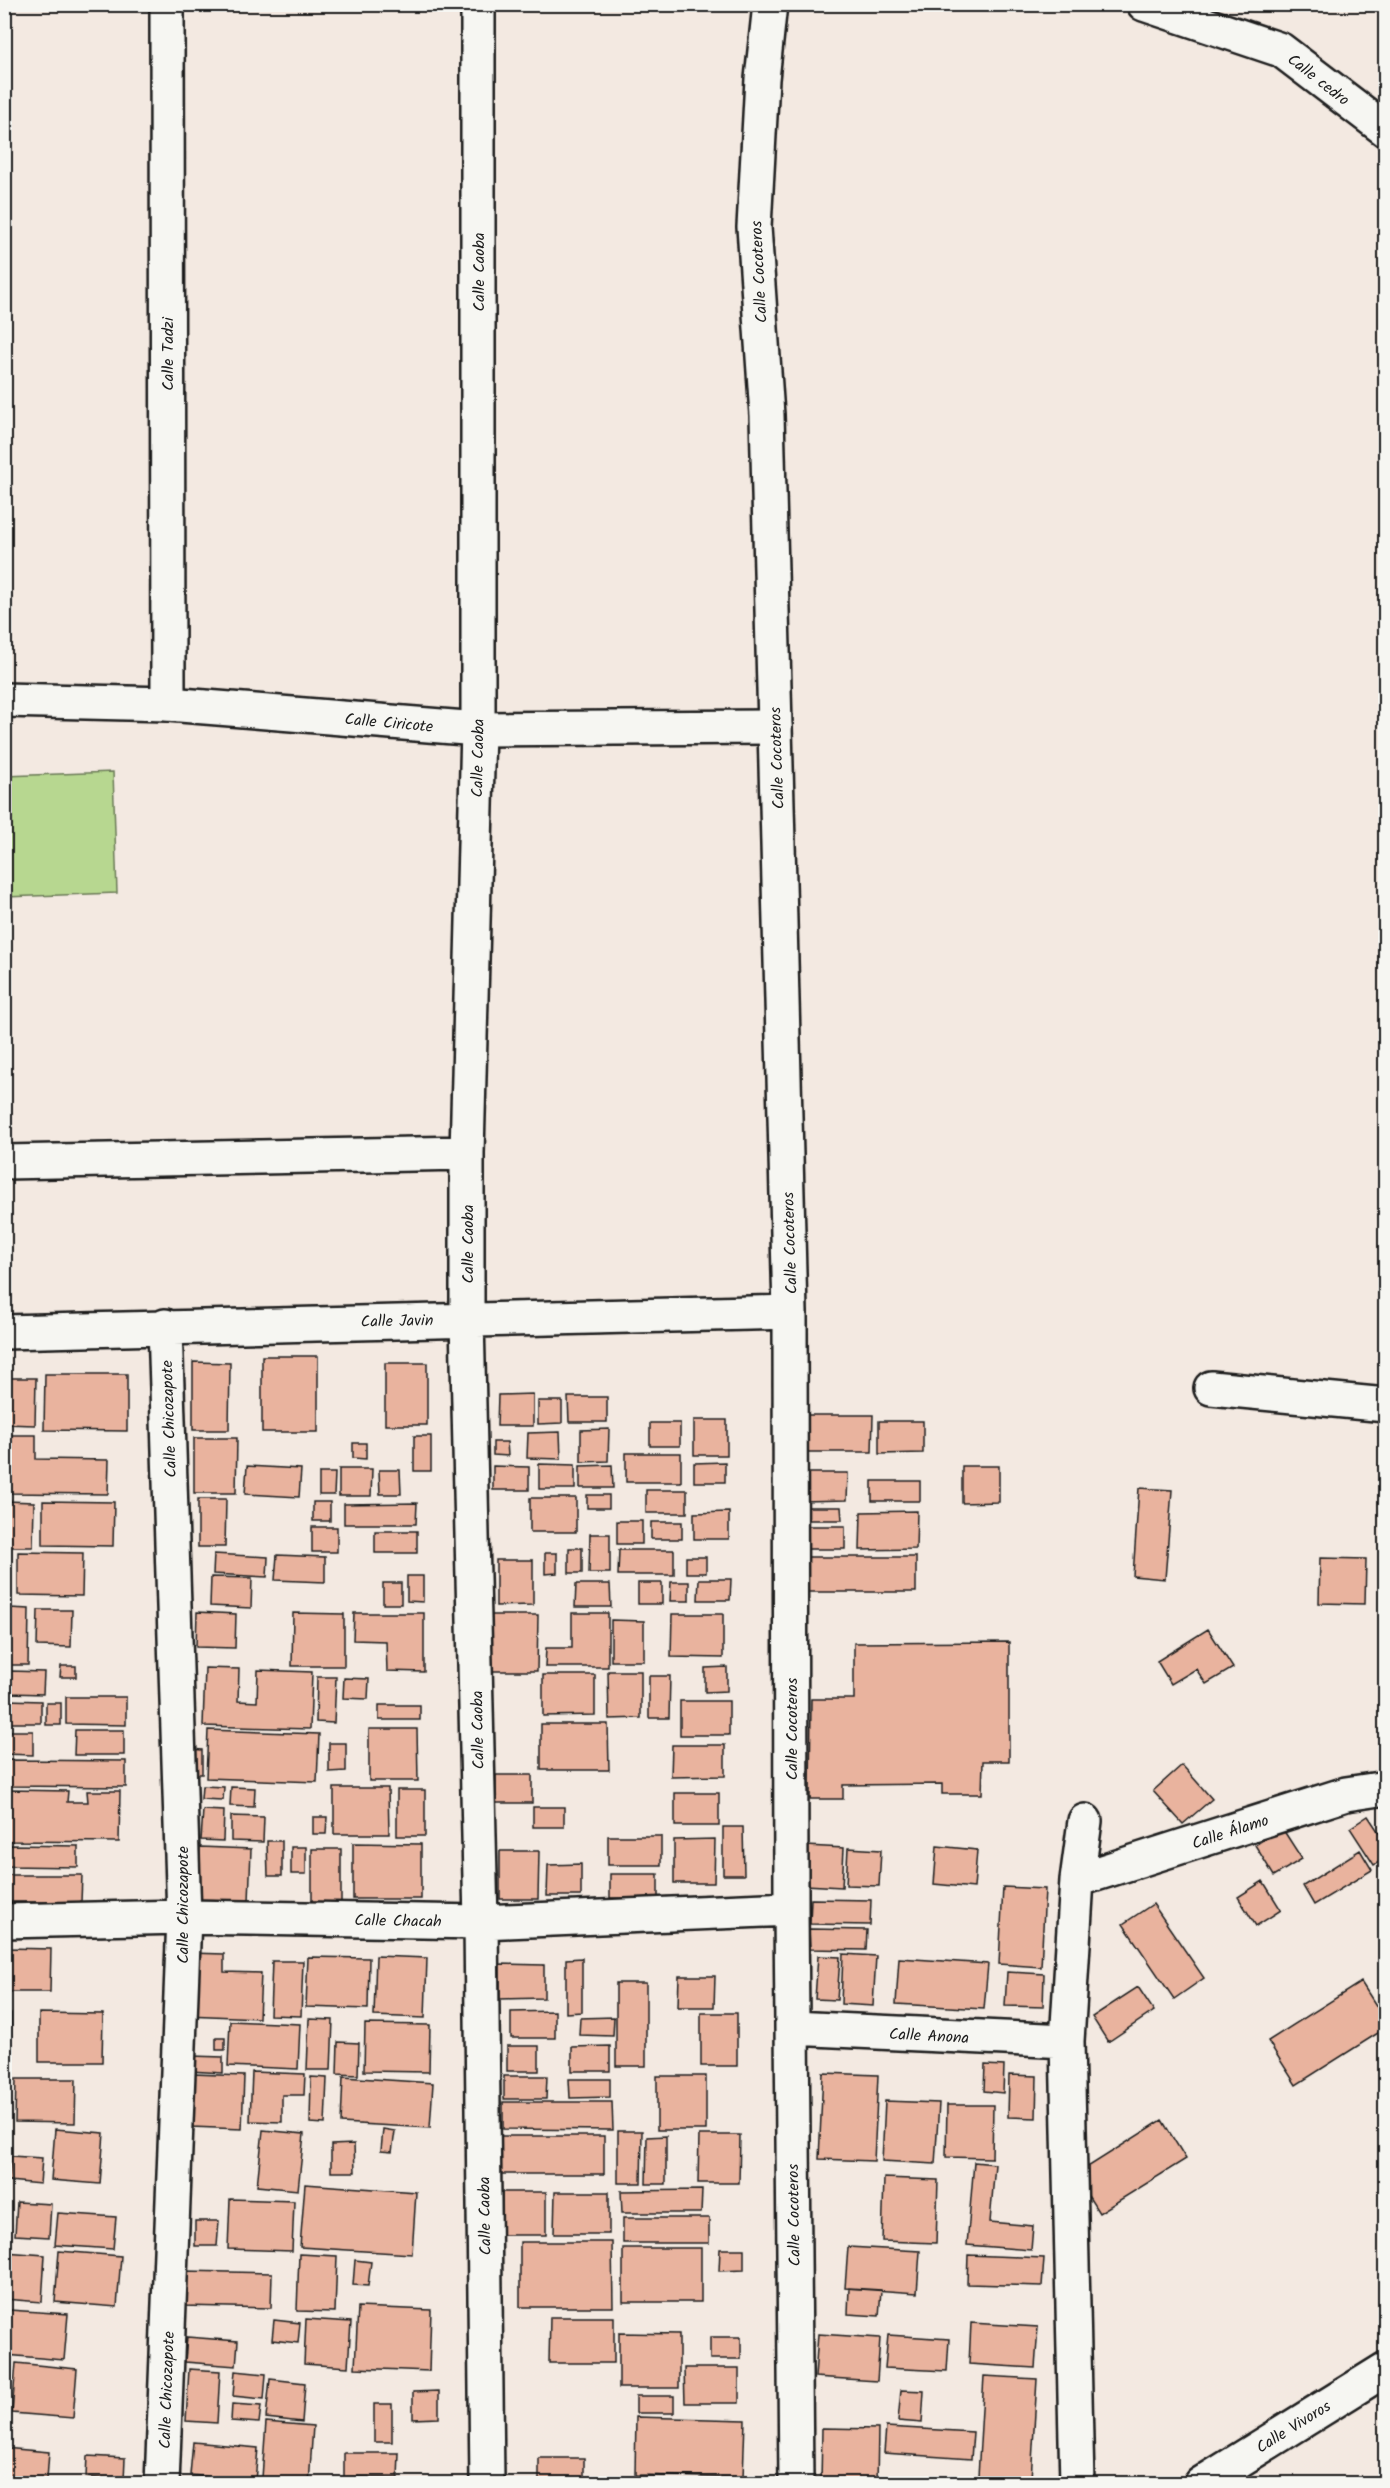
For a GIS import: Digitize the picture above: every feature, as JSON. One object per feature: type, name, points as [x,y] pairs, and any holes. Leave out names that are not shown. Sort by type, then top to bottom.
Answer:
[{"type":"street","name":"Calle Tadzi","points":[[167,4],[168,704]]},
{"type":"street","name":"Calle Caoba","points":[[478,4],[478,729],[467,1153],[467,1318],[481,1922],[487,2484]]},
{"type":"street","name":"Calle Cocoteros","points":[[770,4],[762,79],[754,226],[767,415],[790,1312],[791,1909],[796,2484]]},
{"type":"street","name":"Calle cedro","points":[[1144,4],[1281,50],[1386,130]]},
{"type":"street","name":"Calle Ciricote","points":[[4,700],[168,704],[478,729],[775,727]]},
{"type":"street","points":[[4,1162],[467,1153]]},
{"type":"street","name":"Calle Javin","points":[[4,1332],[467,1318],[790,1312]]},
{"type":"street","name":"Calle Chicozapote","points":[[162,2484],[184,1917],[165,1326]]},
{"type":"street","points":[[1211,1388],[1386,1406]]},
{"type":"street","name":"Calle Álamo","points":[[1077,1880],[1346,1794],[1386,1788]]},
{"type":"street","points":[[1077,2484],[1067,2041],[1077,1880],[1085,1821]]},
{"type":"street","name":"Calle Chacah","points":[[4,1921],[184,1917],[481,1922],[791,1909]]},
{"type":"street","name":"Calle Anona","points":[[792,2028],[1067,2041]]},
{"type":"street","name":"Calle Vivoros","points":[[1201,2484],[1386,2369]]},
{"type":"green space","points":[[113,772],[117,893],[5,897],[5,776]]},
{"type":"building","points":[[262,1356],[318,1356],[318,1432],[262,1432]]},
{"type":"building","points":[[193,1362],[230,1363],[229,1430],[193,1430]]},
{"type":"building","points":[[385,1363],[427,1363],[427,1425],[385,1425]]},
{"type":"building","points":[[45,1374],[127,1374],[127,1431],[44,1430]]},
{"type":"building","points":[[4,1378],[36,1378],[35,1425],[4,1424]]},
{"type":"building","points":[[533,1394],[533,1426],[497,1426],[498,1395]]},
{"type":"building","points":[[568,1397],[607,1397],[607,1422],[569,1422]]},
{"type":"building","points":[[538,1401],[562,1401],[562,1423],[538,1424]]},
{"type":"building","points":[[807,1415],[873,1415],[872,1452],[807,1452]]},
{"type":"building","points":[[694,1420],[727,1420],[727,1455],[694,1455]]},
{"type":"building","points":[[879,1421],[923,1421],[923,1453],[879,1454]]},
{"type":"building","points":[[650,1423],[680,1423],[680,1446],[650,1446]]},
{"type":"building","points":[[609,1429],[608,1461],[581,1462],[581,1430]]},
{"type":"building","points":[[560,1432],[561,1459],[527,1458],[528,1433]]},
{"type":"building","points":[[6,1435],[36,1435],[36,1459],[109,1460],[108,1494],[5,1493]]},
{"type":"building","points":[[414,1436],[431,1436],[431,1471],[414,1471]]},
{"type":"building","points":[[194,1438],[237,1438],[236,1493],[194,1493]]},
{"type":"building","points":[[493,1442],[507,1442],[508,1456],[493,1455]]},
{"type":"building","points":[[353,1443],[366,1443],[366,1459],[353,1458]]},
{"type":"building","points":[[626,1453],[681,1453],[681,1482],[626,1482]]},
{"type":"building","points":[[725,1462],[725,1482],[694,1482],[694,1463]]},
{"type":"building","points":[[539,1464],[575,1465],[575,1489],[539,1489]]},
{"type":"building","points":[[612,1465],[613,1488],[580,1488],[580,1466]]},
{"type":"building","points":[[247,1466],[301,1469],[299,1497],[245,1494]]},
{"type":"building","points":[[493,1466],[529,1467],[529,1490],[493,1490]]},
{"type":"building","points":[[962,1466],[999,1466],[999,1502],[962,1503]]},
{"type":"building","points":[[339,1469],[372,1469],[371,1496],[339,1496]]},
{"type":"building","points":[[379,1470],[400,1470],[401,1494],[380,1494]]},
{"type":"building","points":[[319,1473],[335,1473],[334,1495],[319,1495]]},
{"type":"building","points":[[801,1473],[848,1473],[847,1500],[802,1501]]},
{"type":"building","points":[[872,1481],[920,1481],[920,1501],[872,1501]]},
{"type":"building","points":[[1139,1488],[1172,1490],[1165,1579],[1133,1576]]},
{"type":"building","points":[[646,1490],[687,1490],[687,1513],[646,1513]]},
{"type":"building","points":[[587,1495],[609,1495],[609,1508],[587,1508]]},
{"type":"building","points":[[530,1498],[576,1498],[576,1532],[530,1532]]},
{"type":"building","points":[[198,1499],[226,1499],[225,1547],[198,1547]]},
{"type":"building","points":[[5,1501],[34,1502],[33,1547],[4,1547]]},
{"type":"building","points":[[43,1501],[114,1502],[113,1546],[43,1545]]},
{"type":"building","points":[[313,1502],[330,1502],[330,1521],[313,1521]]},
{"type":"building","points":[[417,1503],[416,1524],[344,1524],[344,1504]]},
{"type":"building","points":[[803,1507],[841,1507],[842,1520],[803,1520]]},
{"type":"building","points":[[917,1511],[916,1549],[860,1550],[861,1512]]},
{"type":"building","points":[[729,1512],[729,1539],[694,1539],[694,1513]]},
{"type":"building","points":[[617,1521],[642,1521],[642,1544],[617,1544]]},
{"type":"building","points":[[651,1522],[682,1522],[682,1539],[651,1539]]},
{"type":"building","points":[[800,1526],[845,1526],[845,1549],[799,1549]]},
{"type":"building","points":[[312,1527],[337,1527],[337,1552],[312,1552]]},
{"type":"building","points":[[375,1531],[417,1531],[417,1553],[375,1553]]},
{"type":"building","points":[[590,1534],[610,1534],[610,1573],[589,1573]]},
{"type":"building","points":[[569,1548],[582,1548],[582,1573],[569,1573]]},
{"type":"building","points":[[619,1550],[674,1550],[674,1575],[618,1575]]},
{"type":"building","points":[[18,1552],[83,1553],[82,1596],[18,1595]]},
{"type":"building","points":[[545,1553],[557,1553],[557,1573],[545,1574]]},
{"type":"building","points":[[214,1554],[268,1557],[267,1577],[213,1574]]},
{"type":"building","points":[[277,1555],[325,1557],[325,1582],[275,1580]]},
{"type":"building","points":[[4,1556],[9,1556],[8,1605],[4,1605]]},
{"type":"building","points":[[686,1557],[706,1557],[706,1573],[686,1573]]},
{"type":"building","points":[[804,1557],[916,1557],[916,1592],[803,1592]]},
{"type":"building","points":[[1320,1558],[1366,1559],[1365,1604],[1319,1603]]},
{"type":"building","points":[[496,1560],[533,1560],[533,1605],[496,1606]]},
{"type":"building","points":[[407,1576],[423,1576],[423,1602],[407,1601]]},
{"type":"building","points":[[211,1577],[252,1578],[251,1608],[210,1606]]},
{"type":"building","points":[[699,1579],[731,1579],[730,1600],[698,1600]]},
{"type":"building","points":[[671,1582],[689,1582],[689,1601],[670,1601]]},
{"type":"building","points":[[383,1583],[401,1583],[401,1604],[383,1604]]},
{"type":"building","points":[[638,1583],[662,1583],[662,1604],[638,1604]]},
{"type":"building","points":[[576,1584],[610,1584],[611,1607],[575,1607]]},
{"type":"building","points":[[9,1608],[29,1609],[28,1665],[8,1665]]},
{"type":"building","points":[[38,1610],[72,1610],[71,1647],[37,1646]]},
{"type":"building","points":[[197,1612],[236,1614],[235,1648],[196,1647]]},
{"type":"building","points":[[293,1613],[344,1614],[344,1666],[292,1666]]},
{"type":"building","points":[[354,1613],[424,1613],[424,1672],[387,1671],[386,1641],[353,1640]]},
{"type":"building","points":[[572,1613],[608,1613],[608,1667],[545,1667],[546,1648],[572,1648]]},
{"type":"building","points":[[672,1614],[723,1614],[723,1658],[671,1657]]},
{"type":"building","points":[[491,1615],[538,1615],[537,1671],[490,1671]]},
{"type":"building","points":[[611,1620],[644,1621],[644,1661],[611,1661]]},
{"type":"building","points":[[1208,1629],[1233,1668],[1206,1684],[1196,1669],[1171,1684],[1157,1661]]},
{"type":"building","points":[[1009,1642],[1009,1761],[983,1761],[982,1794],[942,1794],[942,1784],[843,1785],[843,1799],[810,1799],[811,1699],[854,1699],[854,1643]]},
{"type":"building","points":[[61,1666],[76,1666],[76,1677],[60,1677]]},
{"type":"building","points":[[727,1667],[727,1691],[705,1692],[705,1668]]},
{"type":"building","points":[[205,1668],[239,1669],[238,1701],[257,1702],[258,1670],[312,1672],[310,1729],[203,1726]]},
{"type":"building","points":[[10,1671],[44,1672],[43,1694],[10,1693]]},
{"type":"building","points":[[608,1671],[641,1671],[641,1718],[609,1719]]},
{"type":"building","points":[[543,1675],[595,1675],[595,1715],[543,1716]]},
{"type":"building","points":[[649,1676],[670,1676],[669,1718],[649,1718]]},
{"type":"building","points":[[317,1677],[336,1677],[334,1723],[316,1722]]},
{"type":"building","points":[[344,1678],[369,1679],[368,1699],[343,1698]]},
{"type":"building","points":[[66,1697],[126,1697],[126,1725],[66,1724]]},
{"type":"building","points":[[7,1700],[41,1701],[41,1723],[7,1723]]},
{"type":"building","points":[[680,1701],[729,1701],[729,1735],[680,1735]]},
{"type":"building","points":[[46,1703],[61,1703],[61,1725],[46,1725]]},
{"type":"building","points":[[379,1705],[420,1705],[420,1720],[379,1720]]},
{"type":"building","points":[[541,1724],[608,1724],[609,1770],[541,1770]]},
{"type":"building","points":[[369,1729],[417,1729],[418,1781],[369,1781]]},
{"type":"building","points":[[75,1730],[124,1730],[124,1755],[74,1755]]},
{"type":"building","points":[[208,1730],[319,1734],[317,1782],[206,1778]]},
{"type":"building","points":[[4,1731],[33,1731],[33,1755],[4,1754]]},
{"type":"building","points":[[329,1743],[346,1743],[346,1771],[329,1772]]},
{"type":"building","points":[[672,1745],[725,1745],[725,1776],[671,1777]]},
{"type":"building","points":[[191,1749],[202,1750],[202,1774],[191,1774]]},
{"type":"building","points":[[7,1760],[126,1761],[126,1787],[7,1786]]},
{"type":"building","points":[[1182,1765],[1212,1799],[1183,1824],[1153,1791]]},
{"type":"building","points":[[496,1775],[532,1775],[532,1803],[496,1803]]},
{"type":"building","points":[[202,1786],[224,1787],[223,1800],[201,1799]]},
{"type":"building","points":[[231,1787],[255,1788],[254,1807],[230,1806]]},
{"type":"building","points":[[334,1788],[388,1788],[389,1834],[334,1834]]},
{"type":"building","points":[[7,1790],[68,1791],[67,1802],[88,1802],[87,1791],[120,1791],[119,1842],[7,1841]]},
{"type":"building","points":[[397,1790],[425,1790],[425,1836],[397,1836]]},
{"type":"building","points":[[675,1793],[719,1793],[719,1826],[675,1826]]},
{"type":"building","points":[[533,1807],[564,1807],[564,1827],[533,1827]]},
{"type":"building","points":[[203,1810],[224,1811],[223,1841],[201,1840]]},
{"type":"building","points":[[231,1816],[264,1817],[263,1842],[231,1841]]},
{"type":"building","points":[[1368,1816],[1386,1843],[1386,1858],[1374,1865],[1350,1828]]},
{"type":"building","points":[[313,1817],[327,1817],[326,1834],[313,1834]]},
{"type":"building","points":[[723,1827],[743,1827],[744,1875],[723,1875]]},
{"type":"building","points":[[1282,1828],[1302,1859],[1274,1876],[1255,1845]]},
{"type":"building","points":[[608,1836],[661,1836],[661,1865],[608,1865]]},
{"type":"building","points":[[715,1839],[714,1883],[674,1883],[674,1840]]},
{"type":"building","points":[[267,1841],[282,1841],[282,1876],[268,1876]]},
{"type":"building","points":[[353,1843],[421,1844],[421,1899],[353,1899]]},
{"type":"building","points":[[8,1845],[78,1846],[78,1867],[7,1866]]},
{"type":"building","points":[[806,1846],[844,1848],[842,1887],[805,1885]]},
{"type":"building","points":[[937,1846],[977,1850],[974,1888],[934,1884]]},
{"type":"building","points":[[200,1847],[251,1849],[249,1901],[198,1899]]},
{"type":"building","points":[[291,1847],[306,1847],[306,1874],[291,1874]]},
{"type":"building","points":[[848,1848],[881,1850],[879,1886],[846,1885]]},
{"type":"building","points":[[312,1849],[341,1849],[341,1904],[312,1904]]},
{"type":"building","points":[[1360,1850],[1372,1870],[1314,1905],[1303,1886]]},
{"type":"building","points":[[500,1851],[539,1851],[538,1899],[500,1899]]},
{"type":"building","points":[[581,1864],[581,1896],[547,1896],[548,1865]]},
{"type":"building","points":[[610,1874],[658,1874],[658,1898],[610,1898]]},
{"type":"building","points":[[6,1875],[82,1875],[81,1902],[6,1902]]},
{"type":"building","points":[[1263,1881],[1281,1910],[1256,1926],[1238,1897]]},
{"type":"building","points":[[1003,1887],[1045,1889],[1041,1967],[999,1964]]},
{"type":"building","points":[[811,1899],[871,1900],[870,1925],[810,1924]]},
{"type":"building","points":[[1153,1904],[1204,1978],[1174,1999],[1123,1924]]},
{"type":"building","points":[[809,1929],[867,1930],[866,1950],[810,1949]]},
{"type":"building","points":[[5,1948],[51,1949],[50,1992],[4,1992]]},
{"type":"building","points":[[189,1953],[224,1954],[224,1972],[261,1973],[259,2018],[186,2015]]},
{"type":"building","points":[[843,1954],[876,1956],[873,2006],[841,2004]]},
{"type":"building","points":[[376,1956],[427,1958],[425,2018],[374,2016]]},
{"type":"building","points":[[818,1956],[840,1957],[837,2000],[815,1999]]},
{"type":"building","points":[[308,1957],[369,1958],[368,2009],[306,2007]]},
{"type":"building","points":[[582,1958],[582,2012],[566,2013],[566,1959]]},
{"type":"building","points":[[899,1958],[988,1964],[984,2009],[896,2004]]},
{"type":"building","points":[[272,1961],[303,1961],[301,2016],[270,2015]]},
{"type":"building","points":[[500,1964],[544,1965],[544,1998],[500,1999]]},
{"type":"building","points":[[1007,1972],[1044,1974],[1043,2007],[1005,2006]]},
{"type":"building","points":[[679,1976],[715,1976],[714,2007],[678,2007]]},
{"type":"building","points":[[1361,1982],[1386,2021],[1386,2028],[1296,2085],[1268,2041]]},
{"type":"building","points":[[616,1983],[646,1983],[646,2066],[616,2066]]},
{"type":"building","points":[[1138,1987],[1154,2011],[1108,2042],[1092,2017]]},
{"type":"building","points":[[555,2011],[555,2038],[511,2038],[511,2012]]},
{"type":"building","points":[[4,2013],[11,2013],[11,2074],[4,2074]]},
{"type":"building","points":[[39,2013],[103,2014],[102,2062],[39,2062]]},
{"type":"building","points":[[701,2013],[737,2013],[737,2066],[701,2066]]},
{"type":"building","points":[[614,2017],[613,2036],[579,2035],[580,2018]]},
{"type":"building","points":[[309,2019],[333,2020],[331,2070],[307,2070]]},
{"type":"building","points":[[230,2021],[300,2024],[298,2069],[228,2066]]},
{"type":"building","points":[[365,2024],[430,2025],[429,2072],[364,2071]]},
{"type":"building","points":[[216,2038],[225,2038],[225,2050],[216,2050]]},
{"type":"building","points":[[338,2042],[359,2043],[358,2075],[337,2074]]},
{"type":"building","points":[[507,2046],[539,2046],[539,2071],[507,2071]]},
{"type":"building","points":[[610,2046],[610,2071],[572,2071],[572,2047]]},
{"type":"building","points":[[191,2056],[223,2057],[223,2073],[190,2071]]},
{"type":"building","points":[[985,2065],[1004,2066],[1003,2093],[984,2091]]},
{"type":"building","points":[[252,2072],[305,2074],[304,2095],[282,2095],[282,2122],[250,2121]]},
{"type":"building","points":[[823,2073],[878,2075],[874,2161],[819,2159]]},
{"type":"building","points":[[193,2074],[244,2076],[242,2129],[191,2127]]},
{"type":"building","points":[[1009,2075],[1037,2076],[1036,2118],[1008,2117]]},
{"type":"building","points":[[504,2076],[547,2076],[546,2099],[504,2099]]},
{"type":"building","points":[[657,2076],[706,2076],[706,2130],[657,2130]]},
{"type":"building","points":[[311,2077],[327,2078],[325,2124],[310,2123]]},
{"type":"building","points":[[343,2077],[433,2083],[430,2128],[341,2123]]},
{"type":"building","points":[[16,2079],[76,2079],[75,2123],[15,2122]]},
{"type":"building","points":[[569,2079],[610,2079],[610,2097],[570,2098]]},
{"type":"building","points":[[885,2101],[939,2103],[935,2164],[882,2161]]},
{"type":"building","points":[[503,2102],[612,2102],[613,2130],[503,2129]]},
{"type":"building","points":[[947,2105],[993,2105],[992,2158],[946,2157]]},
{"type":"building","points":[[1162,2120],[1186,2159],[1099,2213],[1075,2175]]},
{"type":"building","points":[[55,2129],[104,2133],[100,2184],[51,2180]]},
{"type":"building","points":[[383,2129],[395,2131],[392,2152],[381,2151]]},
{"type":"building","points":[[263,2130],[304,2134],[298,2190],[257,2186]]},
{"type":"building","points":[[618,2131],[642,2131],[641,2183],[618,2183]]},
{"type":"building","points":[[699,2135],[740,2135],[739,2183],[698,2183]]},
{"type":"building","points":[[501,2136],[604,2136],[604,2174],[501,2174]]},
{"type":"building","points":[[666,2136],[666,2184],[646,2184],[647,2137]]},
{"type":"building","points":[[354,2144],[355,2172],[331,2172],[331,2145]]},
{"type":"building","points":[[11,2156],[42,2158],[40,2184],[9,2181]]},
{"type":"building","points":[[974,2162],[995,2164],[990,2222],[1033,2226],[1031,2250],[967,2245]]},
{"type":"building","points":[[884,2178],[938,2180],[936,2243],[882,2241]]},
{"type":"building","points":[[305,2184],[416,2192],[412,2254],[300,2247]]},
{"type":"building","points":[[702,2190],[701,2213],[622,2213],[621,2191]]},
{"type":"building","points":[[502,2192],[546,2192],[546,2235],[501,2235]]},
{"type":"building","points":[[555,2192],[609,2192],[609,2234],[554,2234]]},
{"type":"building","points":[[230,2199],[294,2201],[292,2251],[228,2249]]},
{"type":"building","points":[[17,2202],[51,2204],[49,2237],[15,2235]]},
{"type":"building","points":[[58,2213],[116,2217],[113,2249],[55,2245]]},
{"type":"building","points":[[623,2218],[709,2218],[709,2243],[623,2243]]},
{"type":"building","points":[[195,2221],[219,2221],[217,2246],[195,2246]]},
{"type":"building","points":[[520,2242],[612,2242],[613,2307],[520,2307]]},
{"type":"building","points":[[848,2247],[920,2251],[917,2293],[845,2288]]},
{"type":"building","points":[[623,2248],[701,2248],[701,2302],[623,2302]]},
{"type":"building","points":[[720,2249],[744,2249],[744,2270],[719,2271]]},
{"type":"building","points":[[59,2251],[121,2256],[117,2307],[55,2302]]},
{"type":"building","points":[[5,2252],[45,2255],[42,2302],[4,2299]]},
{"type":"building","points":[[299,2254],[337,2256],[335,2312],[297,2311]]},
{"type":"building","points":[[968,2255],[1044,2258],[1042,2286],[967,2284]]},
{"type":"building","points":[[355,2260],[371,2262],[368,2286],[353,2285]]},
{"type":"building","points":[[184,2271],[272,2273],[271,2308],[183,2306]]},
{"type":"building","points":[[849,2288],[881,2290],[879,2316],[848,2314]]},
{"type":"building","points":[[358,2307],[431,2310],[429,2371],[355,2368]]},
{"type":"building","points":[[9,2310],[68,2314],[64,2360],[6,2355]]},
{"type":"building","points":[[550,2317],[614,2317],[614,2363],[549,2363]]},
{"type":"building","points":[[306,2319],[351,2322],[348,2367],[304,2364]]},
{"type":"building","points":[[274,2320],[300,2323],[298,2343],[272,2340]]},
{"type":"building","points":[[971,2323],[1038,2327],[1035,2368],[969,2364]]},
{"type":"building","points":[[619,2333],[679,2334],[679,2388],[619,2388]]},
{"type":"building","points":[[818,2334],[880,2338],[877,2381],[815,2377]]},
{"type":"building","points":[[888,2335],[949,2339],[947,2371],[885,2368]]},
{"type":"building","points":[[187,2337],[238,2341],[236,2366],[185,2362]]},
{"type":"building","points":[[710,2337],[741,2337],[741,2359],[710,2359]]},
{"type":"building","points":[[16,2363],[77,2369],[73,2418],[12,2413]]},
{"type":"building","points":[[684,2368],[739,2368],[739,2403],[685,2403]]},
{"type":"building","points":[[189,2369],[220,2371],[217,2423],[186,2421]]},
{"type":"building","points":[[235,2371],[266,2374],[264,2399],[233,2396]]},
{"type":"building","points":[[984,2376],[1037,2379],[1031,2479],[978,2476]]},
{"type":"building","points":[[270,2379],[305,2383],[302,2422],[266,2418]]},
{"type":"building","points":[[901,2390],[924,2391],[922,2423],[898,2421]]},
{"type":"building","points":[[439,2391],[439,2418],[413,2419],[413,2392]]},
{"type":"building","points":[[636,2396],[674,2396],[674,2413],[636,2413]]},
{"type":"building","points":[[232,2404],[261,2406],[259,2423],[231,2421]]},
{"type":"building","points":[[374,2404],[392,2404],[392,2442],[374,2442]]},
{"type":"building","points":[[636,2417],[745,2420],[743,2478],[635,2475]]},
{"type":"building","points":[[266,2422],[313,2426],[309,2484],[279,2484],[279,2479],[262,2478]]},
{"type":"building","points":[[886,2427],[973,2432],[971,2459],[884,2453]]},
{"type":"building","points":[[822,2428],[878,2429],[877,2484],[821,2484]]},
{"type":"building","points":[[193,2442],[258,2448],[255,2481],[190,2475]]},
{"type":"building","points":[[4,2448],[49,2452],[47,2479],[4,2476]]},
{"type":"building","points":[[344,2453],[399,2453],[398,2478],[344,2477]]},
{"type":"building","points":[[87,2456],[125,2458],[124,2480],[86,2477]]},
{"type":"building","points":[[539,2458],[584,2458],[584,2484],[539,2484]]},
{"type":"building","points":[[628,2481],[681,2481],[681,2484],[628,2484]]}]
